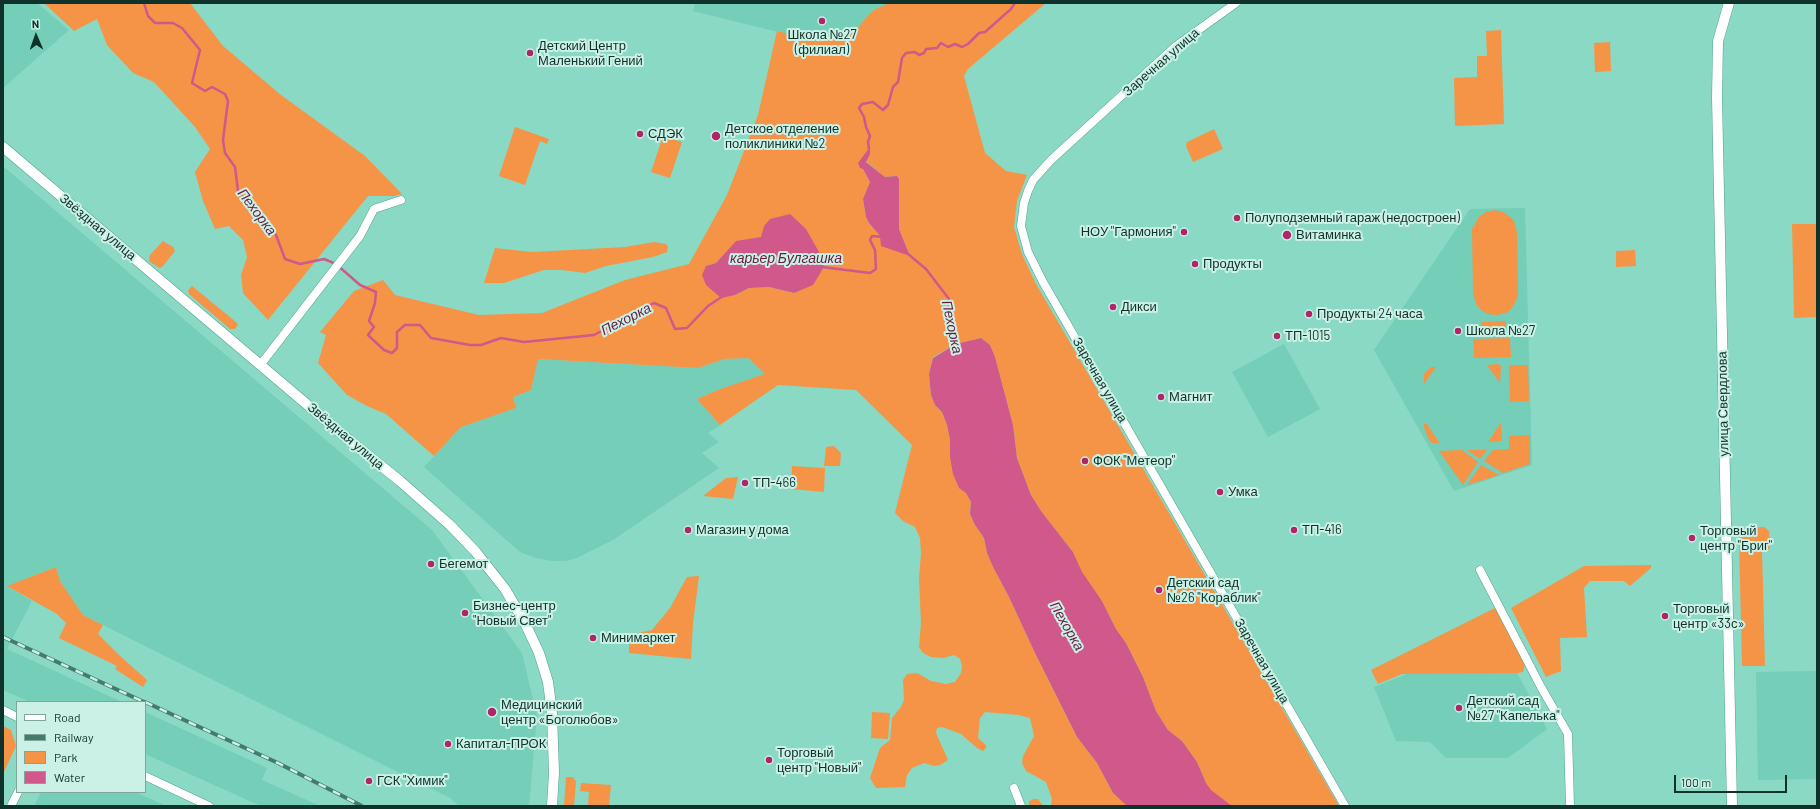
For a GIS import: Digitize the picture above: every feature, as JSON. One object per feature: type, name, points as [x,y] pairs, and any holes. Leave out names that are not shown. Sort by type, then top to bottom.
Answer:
[{"type":"main road","name":"улица Свердлова","points":[[1728,3],[1718,41],[1717,98],[1732,806]]},
{"type":"main road","name":"Звёздная улица","points":[[3,147],[450,525],[475,551],[505,589],[538,647],[548,682],[552,713],[554,773],[552,806]]},
{"type":"street","name":"Заречная улица","points":[[1236,3],[1176,46],[1051,160],[1033,180],[1028,191],[1024,203],[1021,226],[1028,252],[1043,282],[1345,806]]},
{"type":"street","points":[[261,364],[360,236],[374,209],[401,200]]},
{"type":"street","points":[[1480,570],[1541,687],[1568,734],[1570,806]]},
{"type":"street","points":[[3,710],[16,716]]},
{"type":"street","points":[[146,776],[209,806]]},
{"type":"street","points":[[1014,788],[1021,806]]},
{"type":"street","points":[[12,806],[18,793]]},
{"type":"shaded area","points":[[3,3],[37,3],[69,30],[3,88]]},
{"type":"shaded area","name":"Школа №27 (филиал)","points":[[695,3],[889,3],[872,11],[855,31],[819,42],[693,11]]},
{"type":"shaded area","points":[[3,166],[432,530],[522,653],[537,716],[529,806],[459,806],[450,798],[83,615],[60,581],[56,567],[7,586],[32,601],[7,649],[120,701],[28,701],[3,690]]},
{"type":"shaded area","name":"Школа №27","points":[[1525,208],[1532,465],[1454,491],[1374,350],[1470,209]]},
{"type":"shaded area","points":[[1284,344],[1320,409],[1268,437],[1232,372]]},
{"type":"shaded area","points":[[748,358],[766,374],[723,388],[697,399],[720,425],[708,433],[719,442],[702,453],[719,468],[613,540],[577,558],[565,561],[552,561],[536,558],[520,552],[424,467],[461,427],[516,408],[513,397],[531,390],[538,359],[698,368],[724,359]]},
{"type":"shaded area","name":"Детский сад №27 \"Капелька\"","points":[[1516,671],[1547,729],[1508,758],[1446,758],[1430,742],[1396,741],[1374,687],[1412,672]]},
{"type":"shaded area","points":[[1817,671],[1817,779],[1758,780],[1756,672]]},
{"type":"shaded area","points":[[146,712],[267,768],[262,780],[320,806],[261,806],[146,754]]},
{"type":"shaded area","points":[[40,793],[137,793],[166,806],[39,806],[35,804]]},
{"type":"green space","points":[[44,3],[190,3],[223,46],[281,95],[365,156],[402,194],[393,196],[368,196],[268,320],[243,293],[241,275],[247,257],[243,240],[229,226],[215,229],[203,201],[195,172],[210,149],[195,127],[154,82],[133,73],[107,45],[97,19],[74,31]]},
{"type":"green space","points":[[889,3],[1015,3],[1014,6],[1018,3],[1046,3],[968,69],[964,76],[985,153],[1006,171],[1027,175],[1017,201],[1014,227],[1022,254],[1036,284],[1339,806],[1232,806],[1211,791],[1197,762],[1182,741],[1168,730],[1156,711],[1143,677],[1126,643],[1116,629],[1102,601],[1081,572],[1073,552],[1041,511],[1031,495],[1017,458],[1013,425],[995,357],[990,345],[981,338],[956,344],[933,357],[929,374],[931,395],[935,405],[942,412],[947,425],[950,440],[950,457],[959,487],[966,493],[971,502],[970,514],[975,525],[984,538],[987,553],[993,567],[1077,737],[1097,763],[1113,793],[1127,806],[1051,806],[1052,799],[1046,782],[1026,771],[1022,763],[1023,756],[1034,736],[1030,718],[1019,715],[985,712],[980,718],[978,738],[986,745],[986,748],[983,751],[977,748],[961,734],[942,727],[937,728],[936,733],[948,760],[940,765],[934,766],[924,763],[912,768],[907,775],[905,787],[876,788],[870,778],[880,748],[890,740],[892,718],[901,707],[904,700],[903,680],[907,674],[917,673],[931,681],[946,684],[955,682],[961,673],[962,666],[960,659],[954,655],[943,658],[931,657],[923,653],[919,647],[921,623],[919,578],[921,554],[920,538],[915,527],[903,521],[895,513],[912,445],[856,390],[778,385],[720,425],[697,399],[723,388],[765,374],[748,358],[724,359],[698,368],[538,359],[531,390],[513,397],[516,408],[461,427],[434,456],[386,414],[347,395],[318,363],[326,335],[320,332],[354,291],[383,280],[395,295],[479,315],[542,313],[625,280],[689,264],[727,195],[758,115],[777,31],[819,42],[855,31],[872,11]],"holes":[[[869,147],[866,161],[885,177],[897,176],[899,179],[899,229],[910,256],[880,236],[866,217],[863,199],[870,182],[863,169]],[[764,226],[824,267],[820,273],[794,293],[769,287],[749,288],[735,295],[706,266],[716,263],[736,242],[762,237]]]},
{"type":"green space","points":[[1501,30],[1504,124],[1455,126],[1454,78],[1477,77],[1477,56],[1487,56],[1486,31]]},
{"type":"green space","points":[[1610,42],[1611,71],[1595,72],[1594,43]]},
{"type":"green space","points":[[515,127],[549,139],[547,144],[540,141],[525,185],[499,176]]},
{"type":"green space","points":[[1214,129],[1223,149],[1193,162],[1186,146],[1187,142]]},
{"type":"green space","points":[[663,136],[682,142],[670,178],[651,172]]},
{"type":"green space","points":[[1494,210],[1503,212],[1509,216],[1514,221],[1517,232],[1518,296],[1512,308],[1506,313],[1497,315],[1488,314],[1481,310],[1476,304],[1473,293],[1472,229],[1479,217],[1486,212]]},
{"type":"green space","points":[[1792,224],[1817,224],[1816,317],[1794,318]]},
{"type":"green space","points":[[163,241],[173,247],[175,251],[160,268],[150,262],[149,259],[150,255]]},
{"type":"green space","points":[[654,242],[666,244],[668,247],[667,252],[653,257],[606,266],[585,273],[562,270],[544,270],[504,283],[484,283],[495,248],[532,252],[625,247]]},
{"type":"green space","points":[[1635,250],[1636,266],[1616,267],[1616,251]]},
{"type":"green space","points":[[192,286],[238,324],[235,329],[230,329],[189,294],[188,290]]},
{"type":"green space","points":[[1506,321],[1506,334],[1481,334],[1481,322]]},
{"type":"green space","points":[[1510,338],[1511,357],[1474,358],[1473,339]]},
{"type":"green space","points":[[1498,364],[1501,366],[1500,383],[1487,365]]},
{"type":"green space","points":[[1509,365],[1528,365],[1529,401],[1510,402]]},
{"type":"green space","points":[[1431,367],[1436,367],[1424,384],[1424,374]]},
{"type":"green space","points":[[1426,423],[1439,443],[1432,443],[1429,440],[1424,427],[1424,424]]},
{"type":"green space","points":[[1500,424],[1502,441],[1488,442]]},
{"type":"green space","points":[[1530,435],[1530,464],[1503,473],[1484,461],[1493,450],[1509,449],[1509,436]]},
{"type":"green space","points":[[834,446],[841,453],[840,466],[824,466],[826,447]]},
{"type":"green space","points":[[1462,450],[1478,462],[1463,485],[1439,451]]},
{"type":"green space","points":[[1467,450],[1487,450],[1480,459]]},
{"type":"green space","points":[[1481,465],[1499,475],[1467,485]]},
{"type":"green space","points":[[792,466],[825,468],[824,492],[791,489]]},
{"type":"green space","points":[[738,477],[733,499],[703,496],[726,478]]},
{"type":"green space","points":[[1764,527],[1769,531],[1770,549],[1762,550],[1765,666],[1742,666],[1739,540],[1746,528]]},
{"type":"green space","points":[[1651,565],[1651,568],[1630,586],[1624,581],[1590,581],[1584,588],[1587,637],[1560,638],[1561,671],[1546,677],[1511,608],[1584,566]]},
{"type":"green space","points":[[56,567],[60,581],[83,615],[103,625],[98,634],[147,680],[143,687],[115,669],[117,666],[59,638],[66,623],[57,614],[7,586]]},
{"type":"green space","points":[[699,576],[693,623],[691,659],[629,653],[629,635],[652,630],[670,608],[687,577]]},
{"type":"green space","points":[[1495,608],[1525,664],[1523,672],[1402,674],[1378,684],[1371,670]]},
{"type":"green space","points":[[872,712],[890,713],[888,739],[871,738]]},
{"type":"green space","points":[[3,726],[11,730],[16,746],[3,774]]},
{"type":"green space","points":[[566,777],[573,777],[576,781],[574,806],[564,806]]},
{"type":"green space","points":[[581,783],[611,785],[609,806],[588,806],[589,792],[580,791]]},
{"type":"green space","points":[[1038,799],[1043,806],[1029,806],[1029,801]]},
{"type":"water","points":[[870,147],[870,154],[866,162],[885,177],[897,176],[899,179],[899,229],[910,256],[881,246],[880,236],[866,217],[863,199],[870,182],[858,163]]},
{"type":"water","name":"карьер Булгашка","points":[[790,214],[806,229],[819,252],[824,267],[813,285],[794,293],[769,287],[749,288],[735,295],[721,298],[706,285],[702,275],[706,266],[716,263],[736,241],[761,237],[764,226],[770,219]]},
{"type":"water","points":[[981,338],[990,345],[995,357],[1013,425],[1017,458],[1031,495],[1041,511],[1073,552],[1082,572],[1102,601],[1116,629],[1126,643],[1143,677],[1156,711],[1168,730],[1182,741],[1197,762],[1206,783],[1211,790],[1232,806],[1127,806],[1113,793],[1097,763],[1077,737],[993,567],[987,553],[984,538],[975,525],[970,514],[971,502],[966,493],[959,488],[953,474],[947,425],[942,412],[935,405],[931,395],[929,374],[933,358],[956,344]]},
{"type":"waterway","name":"Пехорка","points":[[144,3],[148,16],[155,23],[173,23],[182,28],[200,50],[192,83],[205,91],[212,87],[225,94],[228,101],[223,140],[225,153],[235,167],[238,191],[276,235],[285,259],[300,264],[324,259],[336,264],[360,285],[376,292],[375,303],[369,321],[374,327],[368,335],[384,350],[392,353],[397,348],[397,332],[405,325],[420,325],[431,338],[470,345],[481,345],[501,338],[524,342],[594,335],[654,303],[666,308],[675,329],[687,328],[708,306],[723,296]]},
{"type":"waterway","points":[[869,149],[868,142],[870,136],[864,117],[859,108],[862,104],[873,102],[883,110],[888,105],[893,87],[898,82],[902,58],[906,53],[915,52],[919,55],[924,53],[926,49],[937,48],[941,43],[948,47],[955,44],[962,47],[968,44],[979,33],[985,32],[1011,9],[1015,3]]},
{"type":"waterway","name":"Пехорка","points":[[822,267],[870,273],[876,269],[875,250],[870,240],[872,236],[883,237]]},
{"type":"waterway","name":"Пехорка","points":[[908,254],[926,269],[949,299],[948,318],[956,344]]},
{"type":"railway","points":[[3,637],[142,701]]},
{"type":"railway","points":[[146,702],[278,763],[362,806]]},
{"type":"place","name":"Школа №27 (филиал)","points":[[822,21]]},
{"type":"place","name":"Детский Центр Маленький Гений","points":[[530,53]]},
{"type":"place","name":"СДЭК","points":[[640,134]]},
{"type":"place","name":"Детское отделение поликлиники №2","points":[[716,136]]},
{"type":"place","name":"Полуподземный гараж (недостроен)","points":[[1237,218]]},
{"type":"place","name":"НОУ \"Гармония\"","points":[[1184,232]]},
{"type":"place","name":"Витаминка","points":[[1287,235]]},
{"type":"place","name":"Продукты","points":[[1195,264]]},
{"type":"place","name":"Дикси","points":[[1113,307]]},
{"type":"place","name":"Продукты 24 часа","points":[[1309,314]]},
{"type":"place","name":"Школа №27","points":[[1458,331]]},
{"type":"place","name":"ТП-1015","points":[[1277,336]]},
{"type":"place","name":"Магнит","points":[[1161,397]]},
{"type":"place","name":"ФОК \"Метеор\"","points":[[1085,461]]},
{"type":"place","name":"ТП-466","points":[[745,483]]},
{"type":"place","name":"Умка","points":[[1220,492]]},
{"type":"place","name":"Магазин у дома","points":[[688,530]]},
{"type":"place","name":"ТП-416","points":[[1294,530]]},
{"type":"place","name":"Торговый центр \"Бриг\"","points":[[1692,538]]},
{"type":"place","name":"Бегемот","points":[[431,564]]},
{"type":"place","name":"Детский сад №26 \"Кораблик\"","points":[[1159,590]]},
{"type":"place","name":"Бизнес-центр \"Новый Свет\"","points":[[465,613]]},
{"type":"place","name":"Торговый центр «33с»","points":[[1665,616]]},
{"type":"place","name":"Минимаркет","points":[[593,638]]},
{"type":"place","name":"Детский сад №27 \"Капелька\"","points":[[1459,708]]},
{"type":"place","name":"Медицинский центр «Боголюбов»","points":[[492,712]]},
{"type":"place","name":"Капитал-ПРОК","points":[[448,744]]},
{"type":"place","name":"Торговый центр \"Новый\"","points":[[769,760]]},
{"type":"place","name":"ГСК \"Химик\"","points":[[369,781]]}]
